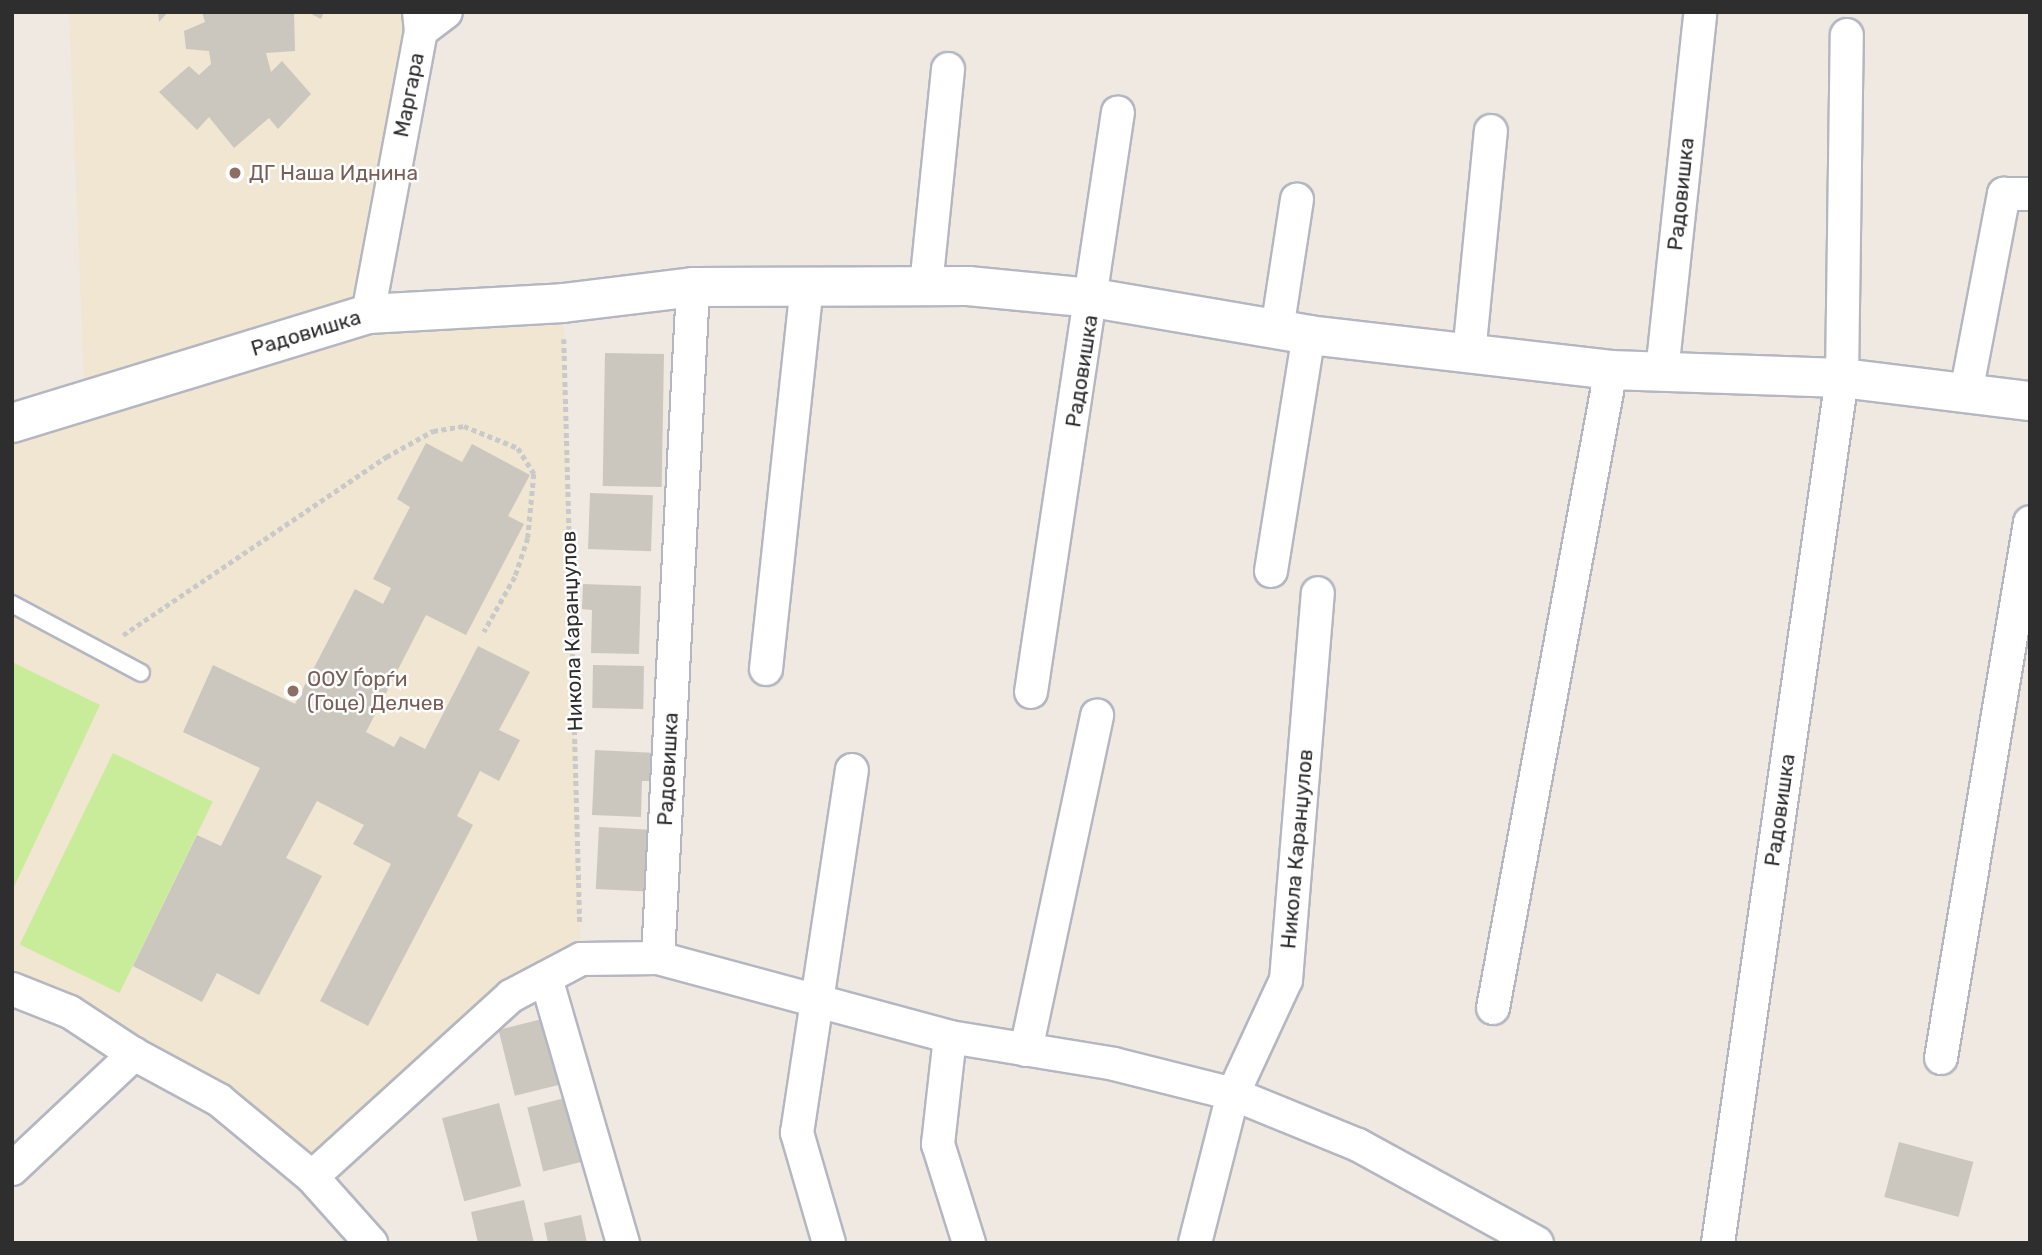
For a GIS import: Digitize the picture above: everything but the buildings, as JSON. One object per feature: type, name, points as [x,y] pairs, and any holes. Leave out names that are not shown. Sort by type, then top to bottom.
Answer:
[{"type":"street","name":"Маргара","points":[[368,314],[420,22],[446,12]]},
{"type":"street","name":"Радовишка","points":[[1662,372],[1700,16]]},
{"type":"street","name":"Радовишка","points":[[1718,1243],[1842,378],[1847,35]]},
{"type":"street","points":[[926,286],[948,69]]},
{"type":"street","name":"Радовишка","points":[[1031,692],[1093,298],[1118,112]]},
{"type":"street","points":[[1469,354],[1491,131]]},
{"type":"street","points":[[1966,393],[2004,194],[2030,194]]},
{"type":"street","points":[[1271,571],[1293,333],[1297,200]]},
{"type":"street","points":[[766,669],[807,286]]},
{"type":"street","name":"Радовишка","points":[[12,423],[368,314],[563,303],[694,287],[926,286],[1093,298],[1293,333],[1611,370],[1842,378],[2030,401]]},
{"type":"street","name":"Радовишка","points":[[658,958],[694,287]]},
{"type":"street","points":[[1493,1008],[1611,370]]},
{"type":"street","points":[[1941,1058],[2030,522]]},
{"type":"street","name":"Никола Каранџулов","points":[[1195,1243],[1233,1094],[1286,979],[1318,593]]},
{"type":"street","points":[[1026,1050],[1097,715]]},
{"type":"street","points":[[829,1243],[797,1133],[852,770]]},
{"type":"street","points":[[312,1177],[511,996],[581,959],[658,958],[950,1037],[1114,1064],[1233,1094],[1358,1145],[1537,1243]]},
{"type":"street","points":[[546,978],[623,1243]]},
{"type":"street","points":[[12,989],[70,1012],[134,1054],[219,1100],[312,1177],[370,1243]]},
{"type":"street","points":[[950,1037],[939,1144],[969,1243]]},
{"type":"street","points":[[12,1169],[134,1054]]},
{"type":"lane","points":[[12,604],[141,673]]},
{"type":"path","name":"Никола Каранџулов","points":[[563,303],[581,959]]},
{"type":"path","points":[[99,650],[386,457],[433,431],[464,426],[518,448],[534,474],[528,538],[515,578],[484,632]]},
{"type":"shaded area","name":"ООУ Ѓорѓи (Гоце) Делчев","points":[[69,12],[419,12],[368,313],[563,303],[581,959],[312,1177],[12,989],[12,423],[85,400]]},
{"type":"green space","points":[[12,662],[100,705],[12,891]]},
{"type":"green space","points":[[113,753],[213,802],[119,993],[20,944]]},
{"type":"place","name":"ДГ Наша Иднина","points":[[235,173]]},
{"type":"place","name":"ООУ Ѓорѓи (Гоце) Делчев","points":[[293,691]]}]
